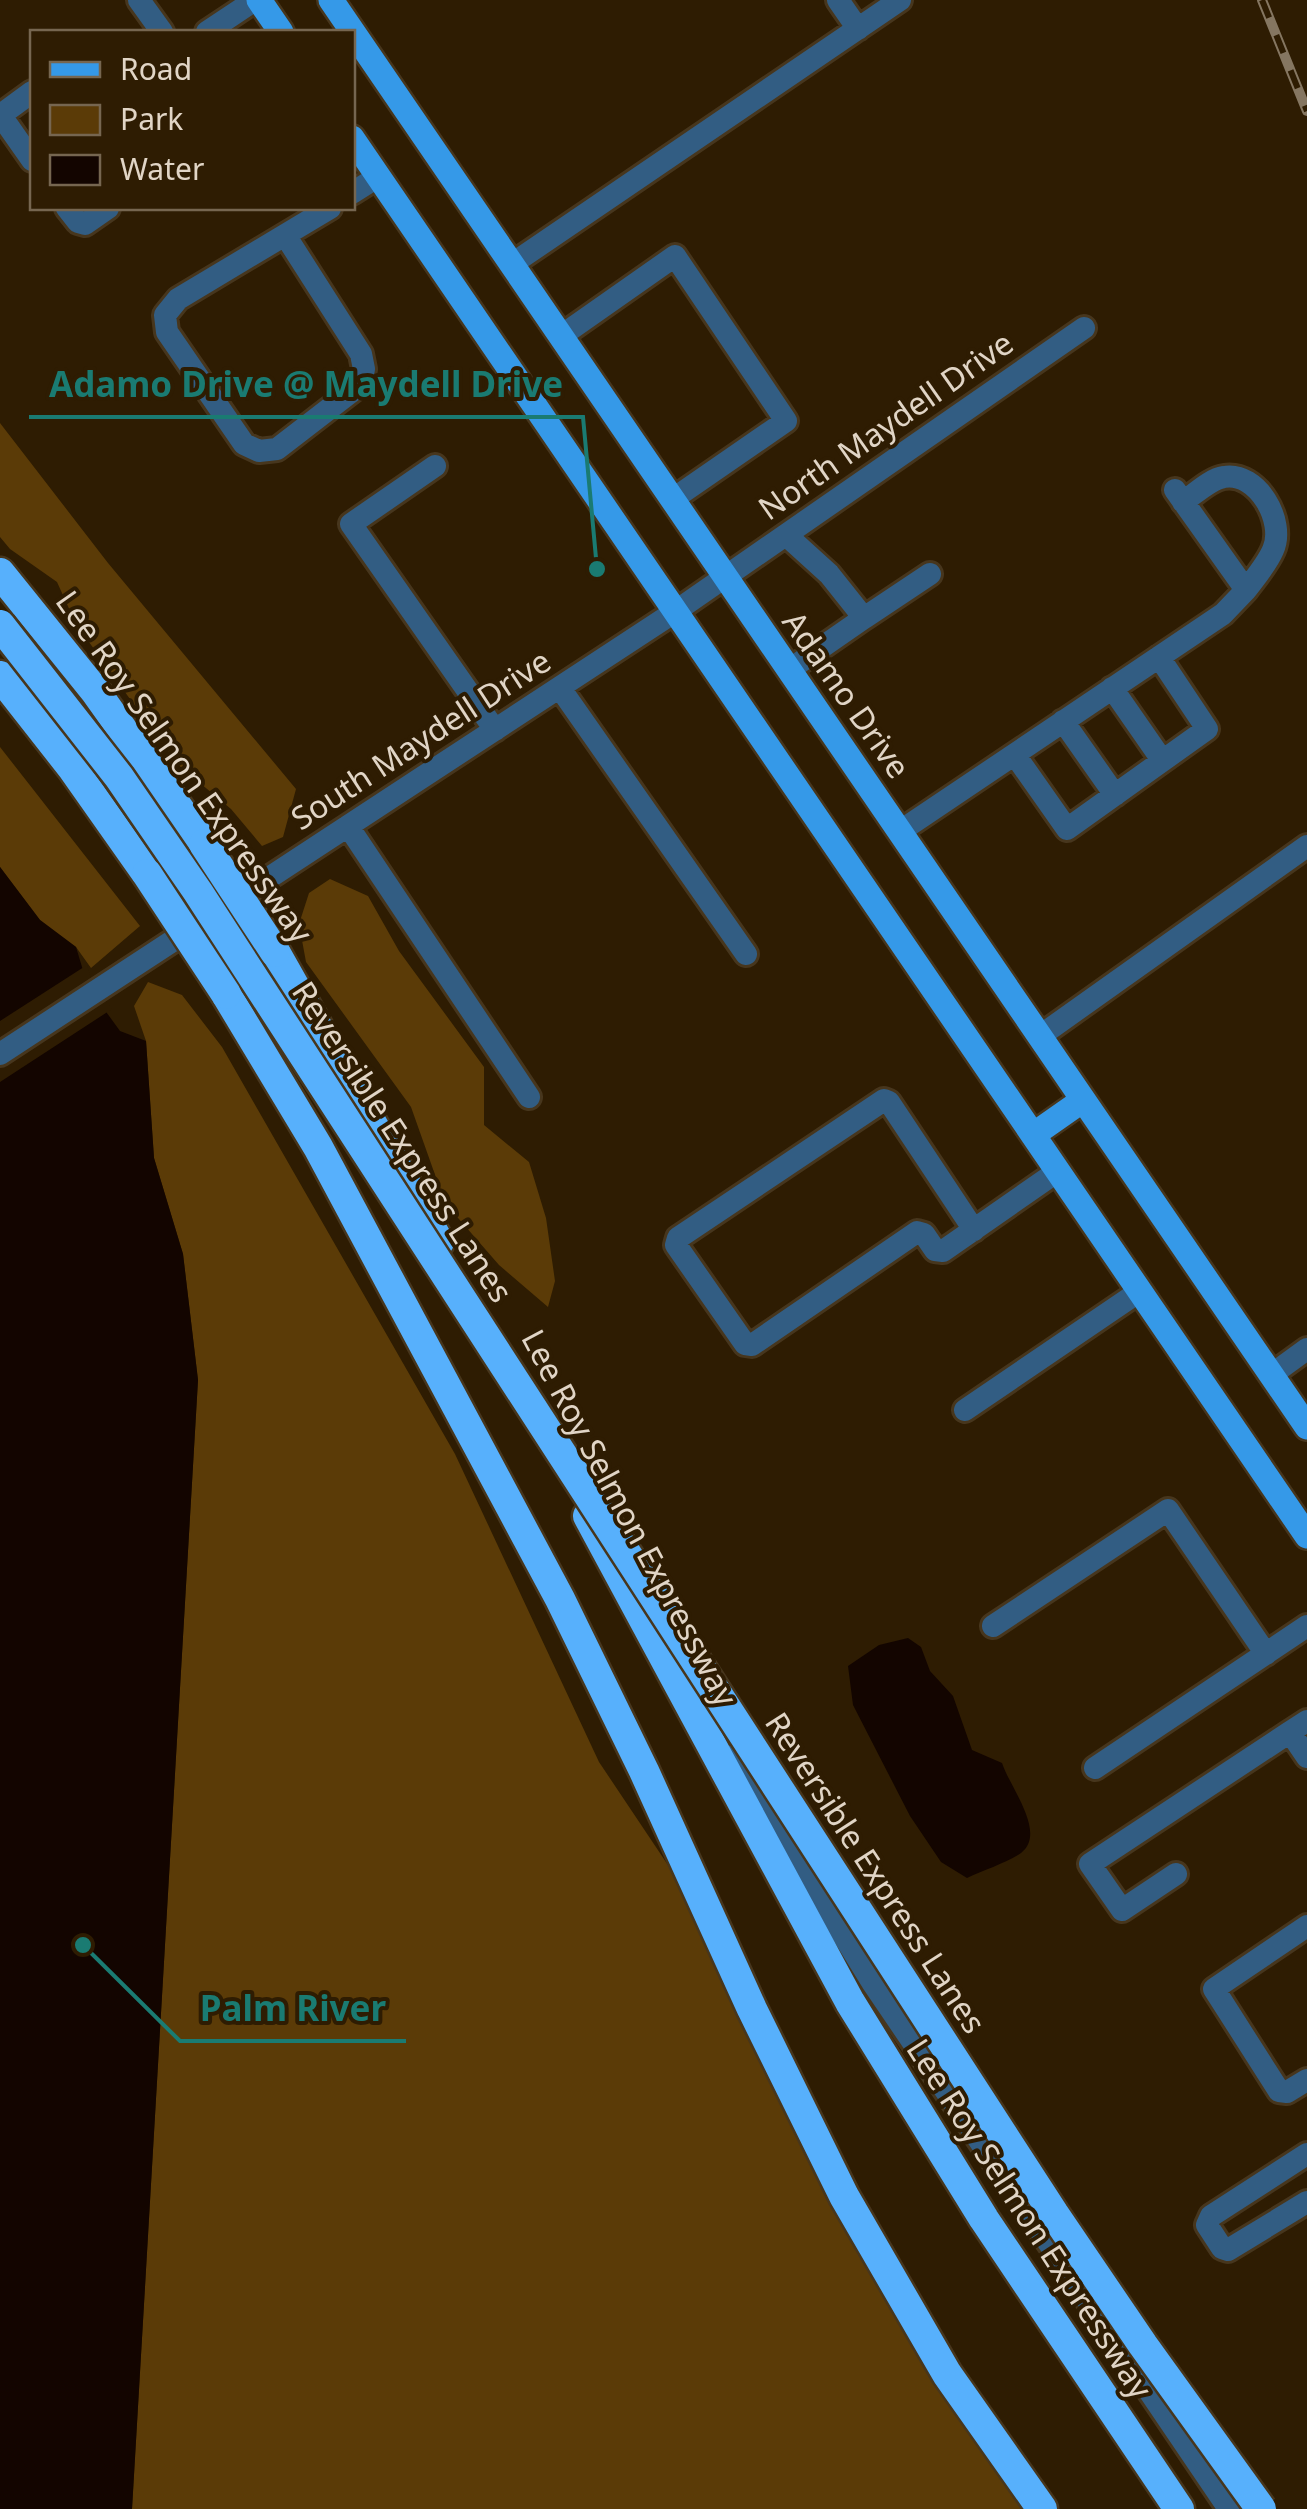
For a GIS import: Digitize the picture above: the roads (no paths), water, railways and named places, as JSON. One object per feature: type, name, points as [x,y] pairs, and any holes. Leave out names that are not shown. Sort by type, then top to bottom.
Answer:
[{"type":"highway","name":"Lee Roy Selmon Expressway","points":[[0,572],[95,691],[275,952],[390,1152],[814,1938],[984,2219],[1179,2509]]},
{"type":"highway","name":"Reversible Express Lanes","points":[[0,625],[95,746],[198,892],[1054,2214],[1261,2509]]},
{"type":"highway","points":[[0,676],[148,874],[318,1147],[560,1599],[852,2212],[947,2374],[1042,2509]]},
{"type":"main road","points":[[257,0],[280,30]]},
{"type":"main road","name":"Adamo Drive","points":[[331,0],[352,30]]},
{"type":"main road","name":"Adamo Drive","points":[[355,35],[1307,1427]]},
{"type":"main road","points":[[355,142],[1307,1536]]},
{"type":"main road","points":[[1033,1135],[1083,1100]]},
{"type":"street","points":[[139,0],[161,30]]},
{"type":"street","points":[[210,30],[257,0]]},
{"type":"street","points":[[838,0],[858,29]]},
{"type":"street","points":[[512,264],[900,0]]},
{"type":"street","points":[[30,93],[6,111],[4,120],[30,157]]},
{"type":"street","points":[[355,192],[379,176]]},
{"type":"street","points":[[69,210],[78,222],[85,224],[105,210]]},
{"type":"street","points":[[286,235],[361,354],[364,370],[360,385],[277,450],[259,451],[244,444],[167,332],[165,315],[178,299],[327,210]]},
{"type":"street","points":[[560,336],[674,256],[786,421],[672,500]]},
{"type":"street","name":"North Maydell Drive","points":[[726,578],[1084,328]]},
{"type":"street","points":[[436,466],[351,524],[495,730]]},
{"type":"street","points":[[902,830],[1222,614],[1246,590],[1275,548],[1274,524],[1266,500],[1257,488],[1241,477],[1220,477],[1179,496],[1246,590]]},
{"type":"street","points":[[786,535],[829,574],[864,618]]},
{"type":"street","points":[[788,670],[930,574]]},
{"type":"street","name":"South Maydell Drive","points":[[0,1054],[726,578]]},
{"type":"street","points":[[1015,755],[1066,829],[1207,729],[1158,658]]},
{"type":"street","points":[[560,688],[746,954]]},
{"type":"street","points":[[1112,688],[1162,760]]},
{"type":"street","points":[[1063,722],[1115,794]]},
{"type":"street","points":[[348,826],[529,1097]]},
{"type":"street","points":[[1040,1036],[1307,846]]},
{"type":"street","points":[[974,1230],[884,1100],[678,1238],[676,1245],[745,1344],[752,1345],[917,1232],[924,1234],[939,1251],[974,1230],[1058,1171]]},
{"type":"street","points":[[965,1410],[1140,1291]]},
{"type":"street","points":[[1272,1376],[1307,1349]]},
{"type":"street","points":[[993,1626],[1168,1510],[1266,1654]]},
{"type":"street","points":[[1095,1768],[1307,1626]]},
{"type":"street","points":[[674,1675],[724,1742],[872,1982],[1229,2509]]},
{"type":"street","points":[[1176,1874],[1122,1910],[1090,1864],[1299,1726],[1307,1756]]},
{"type":"street","points":[[1307,1926],[1214,1990],[1279,2091],[1288,2092],[1307,2080]]},
{"type":"street","points":[[1307,2154],[1211,2216],[1207,2225],[1222,2248],[1228,2250],[1307,2202]]},
{"type":"water","points":[[0,867],[40,920],[76,947],[88,987],[120,1031],[146,1041],[154,1158],[183,1254],[198,1380],[132,2509],[0,2509]]},
{"type":"water","points":[[908,1638],[921,1647],[930,1671],[953,1696],[972,1750],[1002,1763],[1029,1824],[1027,1847],[1018,1855],[967,1878],[941,1862],[910,1816],[853,1705],[848,1666],[879,1645]]},
{"type":"railway","points":[[1262,0],[1307,111]]},
{"type":"place","name":"Adamo Drive @ Maydell Drive","points":[[597,569]]},
{"type":"place","name":"Palm River","points":[[83,1945]]}]
